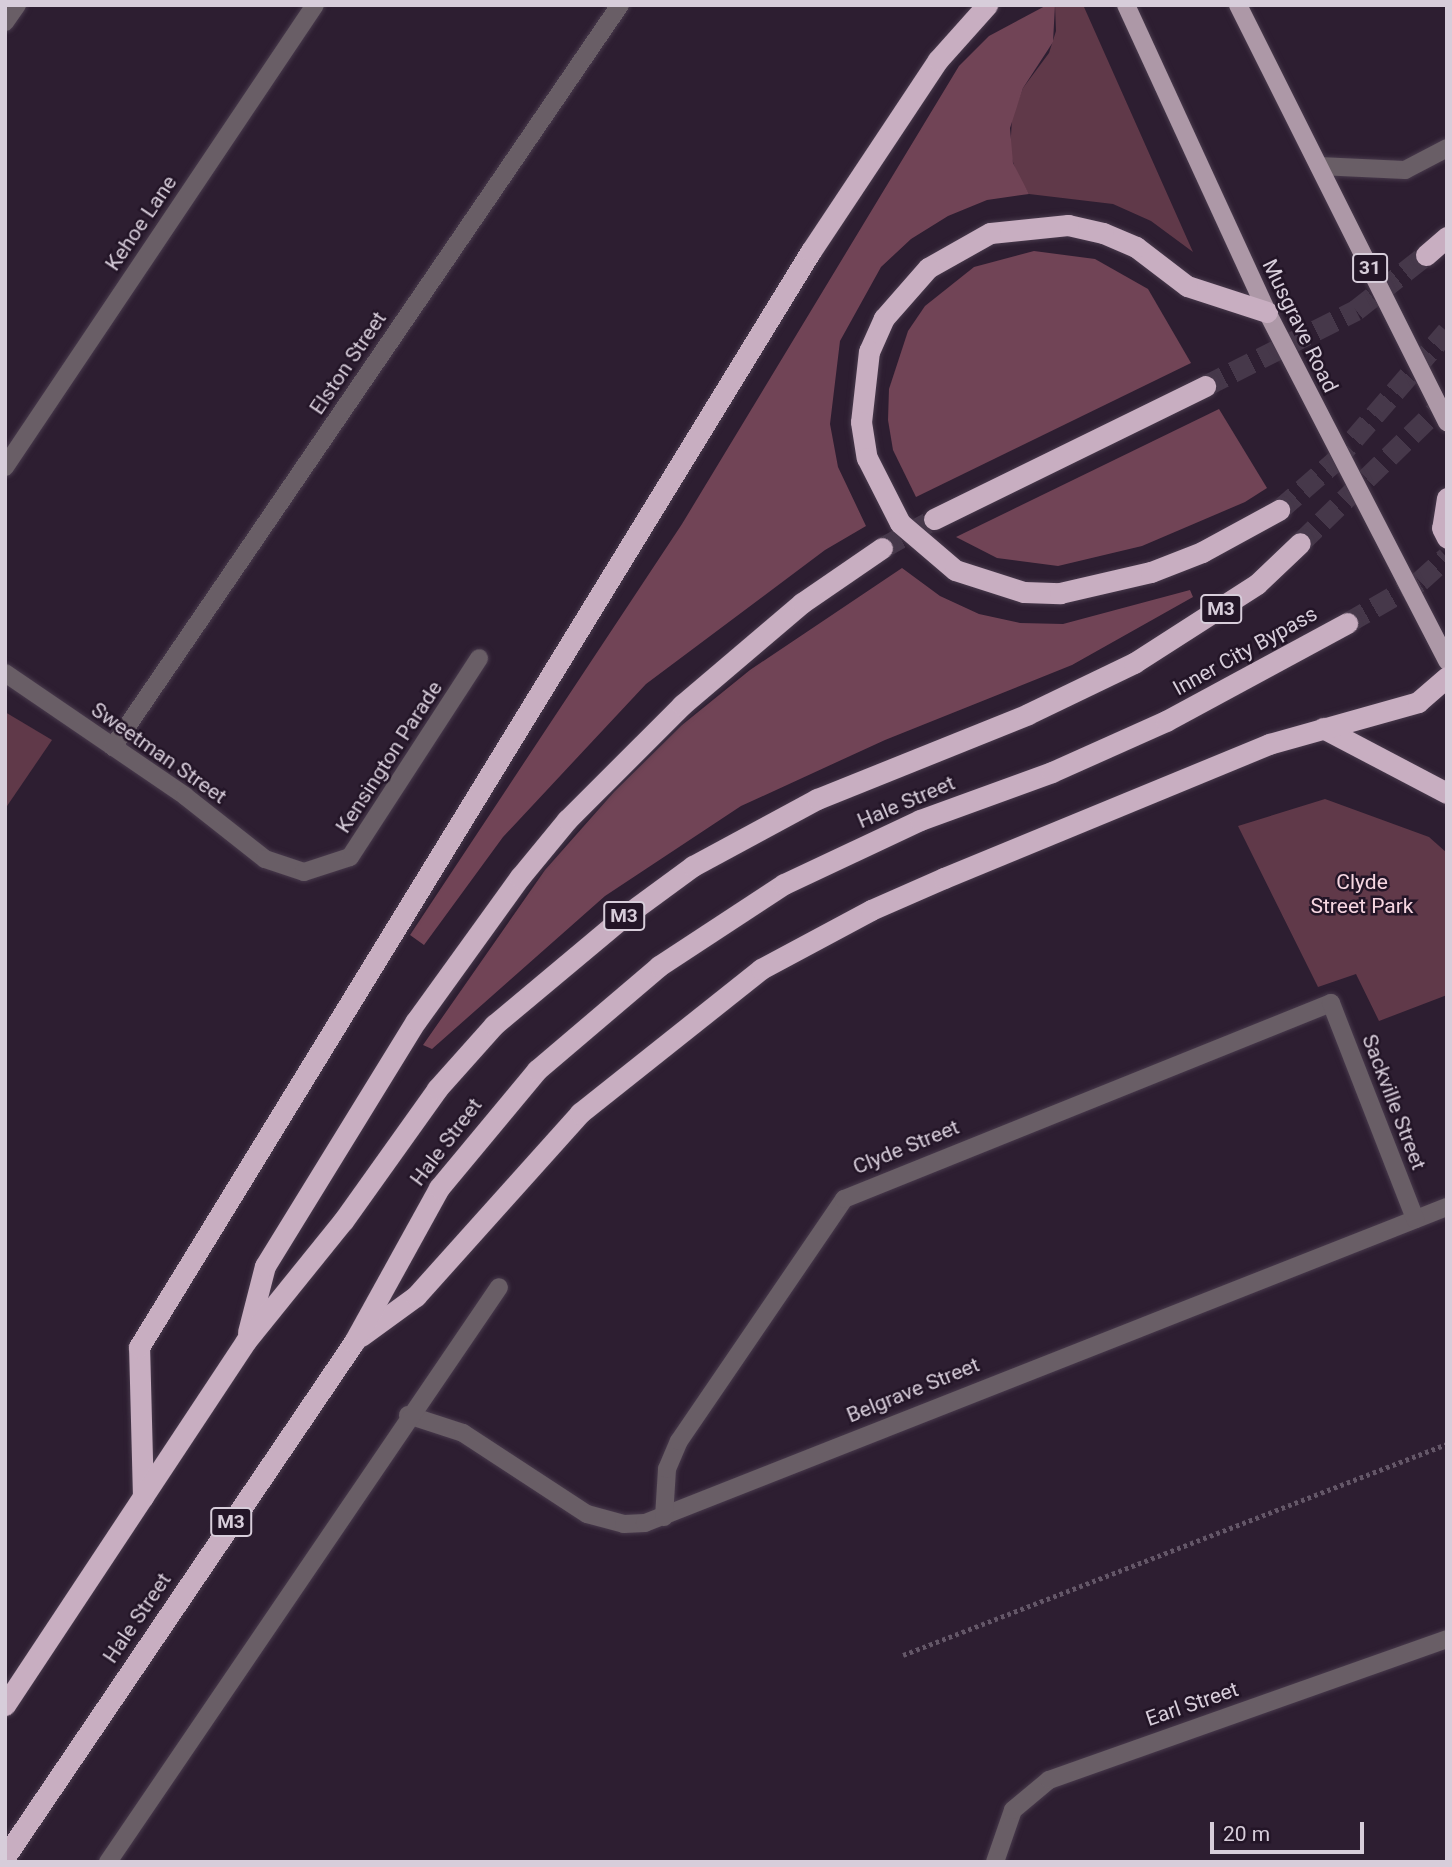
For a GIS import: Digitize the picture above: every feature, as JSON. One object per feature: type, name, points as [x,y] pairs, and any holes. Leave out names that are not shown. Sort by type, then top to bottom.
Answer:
[{"type":"highway","points":[[143,1497],[139,1347],[811,251],[939,60],[988,5]]},
{"type":"highway","points":[[1268,312],[1187,286],[1136,247],[1103,233],[1068,225],[990,233],[928,268],[884,318],[869,351],[861,422],[867,458],[900,523],[955,570],[1012,589],[1060,593],[1151,572],[1202,552],[1279,510]]},
{"type":"highway","points":[[1426,254],[1447,237]]},
{"type":"highway","points":[[934,519],[1205,386]]},
{"type":"highway","points":[[1447,498],[1442,528],[1447,538]]},
{"type":"highway","name":"Inner City Bypass","points":[[1135,663],[1247,591],[1300,543]]},
{"type":"highway","points":[[246,1341],[265,1266],[416,1021],[520,877],[567,820],[682,705],[802,603],[882,548]]},
{"type":"highway","name":"Inner City Bypass","points":[[1167,721],[1347,623]]},
{"type":"highway","name":"Hale Street","points":[[5,1705],[246,1341],[343,1221],[437,1089],[495,1026],[622,918],[693,866],[817,799],[1028,714],[1135,663]]},
{"type":"highway","points":[[354,1342],[416,1296],[580,1113],[761,969],[932,883],[1075,828],[1208,767],[1323,728],[1418,702],[1447,677]]},
{"type":"highway","name":"Hale Street","points":[[5,1857],[354,1342],[439,1188],[486,1125],[537,1070],[659,966],[727,918],[844,854],[1167,721]]},
{"type":"highway","points":[[1323,728],[1447,793]]},
{"type":"main road","name":"Musgrave Road","points":[[1126,5],[1268,312],[1447,661]]},
{"type":"main road","name":"31","points":[[1238,5],[1447,423]]},
{"type":"street","points":[[5,22],[17,5]]},
{"type":"street","name":"Kehoe Lane","points":[[5,467],[316,5]]},
{"type":"street","name":"Elston Street","points":[[113,747],[620,5]]},
{"type":"street","points":[[1318,166],[1405,170],[1447,148]]},
{"type":"street","name":"Kensington Parade","points":[[285,870],[328,868],[350,857],[479,658]]},
{"type":"street","name":"Sweetman Street","points":[[5,673],[285,870]]},
{"type":"street","name":"Clyde Street","points":[[664,1517],[667,1469],[679,1441],[844,1199],[1331,1003]]},
{"type":"street","name":"Sackville Street","points":[[1331,1003],[1415,1219]]},
{"type":"street","name":"Belgrave Street","points":[[408,1415],[463,1433],[587,1514],[624,1524],[664,1517],[1447,1207]]},
{"type":"street","points":[[108,1862],[408,1415],[499,1287]]},
{"type":"street","name":"Earl Street","points":[[995,1862],[1013,1810],[1049,1780],[1447,1640]]},
{"type":"path","points":[[903,1655],[1447,1444]]},
{"type":"green space","points":[[1055,5],[1084,7],[1193,252],[1151,221],[1113,204],[1029,194],[1017,174],[1010,153],[1012,118],[1023,88],[1049,53],[1056,31]]},
{"type":"green space","points":[[5,712],[52,740],[5,809]]},
{"type":"green space","name":"Clyde Street Park","points":[[1325,799],[1429,837],[1447,853],[1447,995],[1379,1021],[1356,974],[1318,987],[1238,826]]},
{"type":"shaded area","points":[[1047,5],[1055,5],[1053,42],[1023,88],[1010,128],[1013,163],[1029,194],[987,200],[948,216],[911,239],[881,267],[840,341],[830,424],[838,467],[866,526],[825,550],[646,684],[503,837],[424,945],[410,935],[682,524],[959,66],[989,36]]},
{"type":"shaded area","points":[[1034,251],[1095,259],[1148,289],[1191,363],[916,497],[893,450],[888,420],[889,389],[908,331],[925,306],[974,267]]},
{"type":"shaded area","points":[[1219,409],[1267,488],[1245,502],[1142,546],[1058,566],[997,558],[956,537]]},
{"type":"shaded area","points":[[902,568],[940,596],[979,614],[1020,623],[1063,624],[1190,590],[1193,597],[1072,665],[885,740],[741,806],[605,896],[432,1049],[423,1045],[545,870],[614,792],[682,725],[750,670]]},
{"type":"tunnel","points":[[1205,386],[1356,310],[1426,255]]},
{"type":"tunnel","points":[[1279,510],[1334,462],[1447,331]]},
{"type":"tunnel","points":[[1300,543],[1447,400]]},
{"type":"tunnel","points":[[882,548],[934,519]]},
{"type":"tunnel","points":[[1347,623],[1420,581],[1447,557]]}]
